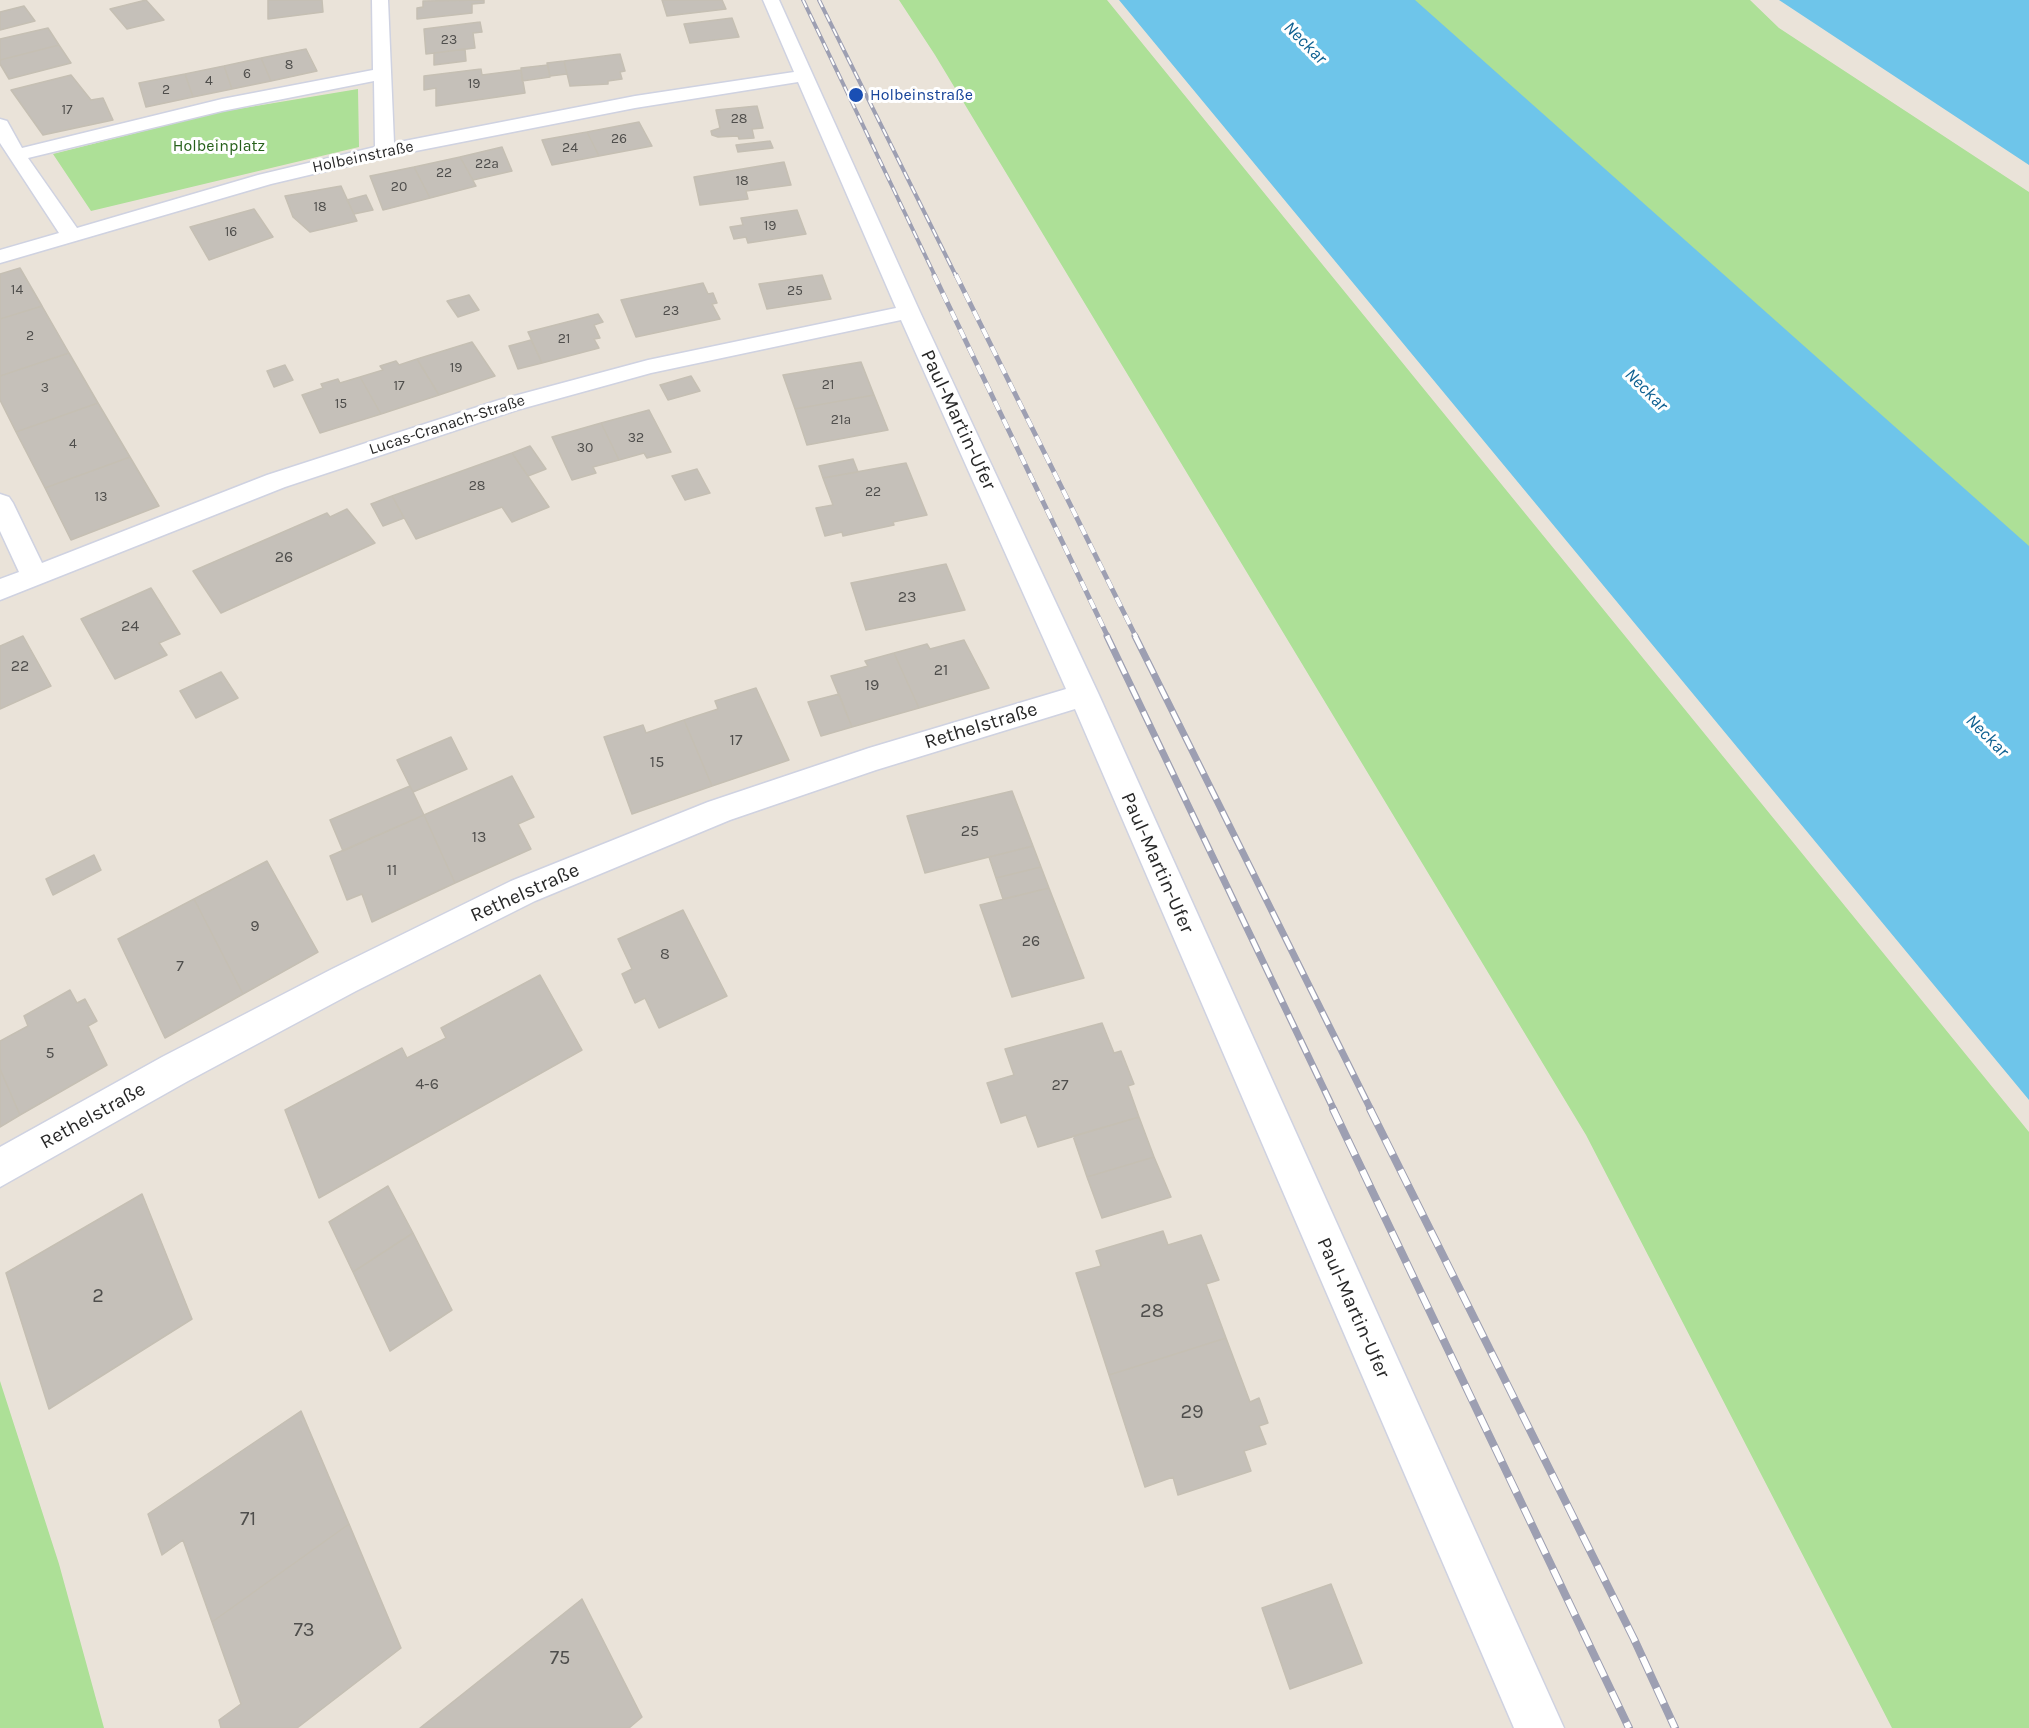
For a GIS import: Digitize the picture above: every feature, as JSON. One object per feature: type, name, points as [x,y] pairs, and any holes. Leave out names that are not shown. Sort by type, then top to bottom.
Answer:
[{"type":"street","points":[[380,0],[384,152]]},
{"type":"street","name":"Paul-Martin-Ufer","points":[[771,0],[909,312],[1084,695],[1539,1728]]},
{"type":"street","points":[[16,155],[222,105],[381,74]]},
{"type":"street","name":"Holbeinstraße","points":[[0,257],[265,179],[384,152],[635,102],[805,76]]},
{"type":"street","points":[[0,125],[16,155],[71,235]]},
{"type":"street","name":"Lucas-Cranach-Straße","points":[[0,590],[276,480],[508,405],[648,367],[909,312]]},
{"type":"street","points":[[0,503],[35,576]]},
{"type":"street","name":"Rethelstraße","points":[[0,1168],[186,1064],[344,980],[523,891],[719,811],[868,760],[1084,695]]},
{"type":"green space","points":[[899,0],[1107,0],[2029,1132],[2029,1728],[1892,1728],[1586,1135],[935,55]]},
{"type":"green space","points":[[1403,0],[1750,0],[1779,28],[2029,192],[2029,559]]},
{"type":"green space","name":"Holbeinplatz","points":[[358,89],[359,147],[91,211],[53,154],[220,112]]},
{"type":"green space","points":[[0,1381],[59,1564],[104,1728],[0,1728]]},
{"type":"water","name":"Neckar","points":[[1119,0],[1415,0],[2029,546],[2029,1100]]},
{"type":"water","points":[[1779,0],[2029,0],[2029,165]]},
{"type":"building","points":[[146,0],[164,20],[127,29],[110,9]]},
{"type":"building","points":[[268,0],[322,0],[323,12],[268,19]]},
{"type":"building","points":[[484,0],[484,3],[472,4],[472,13],[417,19],[417,8],[423,7],[423,1]]},
{"type":"building","points":[[662,0],[722,0],[726,9],[667,16]]},
{"type":"building","points":[[24,6],[35,21],[0,30],[0,12]]},
{"type":"building","points":[[732,18],[739,37],[690,43],[684,24]]},
{"type":"building","points":[[480,22],[482,32],[473,33],[475,48],[426,54],[424,29]]},
{"type":"building","points":[[48,28],[59,45],[0,60],[0,39]]},
{"type":"building","points":[[59,45],[71,63],[9,79],[0,64],[0,60]]},
{"type":"building","points":[[306,49],[317,71],[271,81],[261,58]]},
{"type":"building","points":[[465,49],[466,61],[434,65],[434,53]]},
{"type":"building","points":[[620,54],[625,71],[620,72],[622,79],[608,81],[608,84],[570,86],[564,61]]},
{"type":"building","points":[[261,58],[271,81],[232,89],[224,66]]},
{"type":"building","points":[[564,61],[567,74],[550,76],[547,63]]},
{"type":"building","points":[[548,65],[550,77],[522,81],[521,68]]},
{"type":"building","points":[[224,66],[232,89],[193,97],[185,74]]},
{"type":"building","points":[[481,69],[482,75],[521,70],[525,93],[436,106],[436,88],[424,90],[424,76]]},
{"type":"building","points":[[185,74],[193,97],[146,107],[139,83]]},
{"type":"building","points":[[71,75],[91,100],[103,98],[113,120],[43,135],[11,90]]},
{"type":"building","points":[[757,106],[763,128],[752,129],[754,138],[739,139],[738,136],[712,135],[711,131],[720,128],[716,110]]},
{"type":"building","points":[[639,122],[652,146],[599,156],[587,132]]},
{"type":"building","points":[[587,132],[599,156],[552,165],[542,140]]},
{"type":"building","points":[[770,141],[773,148],[738,152],[736,145]]},
{"type":"building","points":[[502,147],[512,171],[473,180],[460,157]]},
{"type":"building","points":[[460,157],[476,186],[430,198],[414,167]]},
{"type":"building","points":[[784,162],[791,185],[746,191],[748,199],[700,205],[694,177]]},
{"type":"building","points":[[414,167],[430,198],[383,210],[370,176]]},
{"type":"building","points":[[341,186],[357,221],[310,232],[293,217],[285,196]]},
{"type":"building","points":[[366,195],[373,210],[354,214],[347,200]]},
{"type":"building","points":[[254,209],[273,237],[209,260],[190,227]]},
{"type":"building","points":[[797,210],[806,234],[748,243],[746,237],[734,239],[730,227],[743,225],[741,218]]},
{"type":"building","points":[[20,268],[42,306],[0,319],[0,274]]},
{"type":"building","points":[[822,275],[831,299],[767,309],[759,284]]},
{"type":"building","points":[[703,283],[708,294],[713,293],[717,303],[712,304],[720,319],[636,337],[621,300]]},
{"type":"building","points":[[469,295],[479,310],[458,317],[447,301]]},
{"type":"building","points":[[42,306],[69,353],[0,376],[0,319]]},
{"type":"building","points":[[598,314],[603,322],[594,325],[600,338],[594,339],[599,348],[542,363],[528,332]]},
{"type":"building","points":[[531,340],[542,363],[518,369],[509,346]]},
{"type":"building","points":[[472,342],[495,376],[439,395],[417,359]]},
{"type":"building","points":[[69,353],[98,403],[16,432],[0,400],[0,376]]},
{"type":"building","points":[[417,359],[439,395],[381,414],[360,377],[383,370],[380,366],[396,361],[399,365]]},
{"type":"building","points":[[861,362],[874,395],[795,409],[783,375]]},
{"type":"building","points":[[285,365],[293,380],[274,387],[267,371]]},
{"type":"building","points":[[691,376],[700,391],[668,400],[660,385]]},
{"type":"building","points":[[360,377],[381,414],[320,433],[302,395],[323,388],[321,384],[338,379],[340,383]]},
{"type":"building","points":[[874,395],[888,430],[807,445],[795,409]]},
{"type":"building","points":[[98,403],[130,457],[45,488],[16,432]]},
{"type":"building","points":[[649,410],[671,452],[647,458],[644,453],[619,460],[601,423]]},
{"type":"building","points":[[601,423],[619,460],[593,467],[596,473],[572,480],[552,437]]},
{"type":"building","points":[[530,446],[546,469],[528,476],[512,453]]},
{"type":"building","points":[[512,453],[549,507],[512,522],[502,507],[416,539],[392,496]]},
{"type":"building","points":[[130,457],[159,506],[71,540],[45,488]]},
{"type":"building","points":[[853,459],[858,472],[823,478],[819,466]]},
{"type":"building","points":[[906,463],[927,515],[843,536],[842,532],[825,536],[816,508],[833,505],[823,478]]},
{"type":"building","points":[[697,469],[710,493],[685,500],[672,476]]},
{"type":"building","points":[[392,496],[404,518],[383,526],[371,504]]},
{"type":"building","points":[[347,509],[375,543],[221,613],[193,571],[327,513],[330,517]]},
{"type":"building","points":[[946,564],[965,610],[866,630],[851,583]]},
{"type":"building","points":[[151,588],[180,634],[159,643],[167,655],[115,679],[81,619]]},
{"type":"building","points":[[23,636],[51,686],[0,709],[0,646]]},
{"type":"building","points":[[964,640],[989,688],[919,708],[894,653],[927,644],[930,649]]},
{"type":"building","points":[[894,653],[919,708],[852,727],[831,676],[868,666],[865,661]]},
{"type":"building","points":[[221,672],[238,698],[196,718],[180,691]]},
{"type":"building","points":[[756,688],[789,760],[712,786],[684,720],[718,709],[715,701]]},
{"type":"building","points":[[839,694],[852,727],[821,736],[808,702]]},
{"type":"building","points":[[684,720],[712,786],[632,814],[604,737],[643,725],[646,733]]},
{"type":"building","points":[[451,737],[467,769],[413,792],[397,760]]},
{"type":"building","points":[[512,776],[534,817],[518,824],[531,849],[455,883],[424,815]]},
{"type":"building","points":[[410,786],[424,815],[343,851],[330,820]]},
{"type":"building","points":[[1012,791],[1033,846],[925,873],[907,816]]},
{"type":"building","points":[[424,815],[455,883],[372,922],[362,894],[347,900],[330,856]]},
{"type":"building","points":[[1033,846],[1041,867],[996,878],[989,857]]},
{"type":"building","points":[[94,855],[101,870],[53,895],[46,879]]},
{"type":"building","points":[[267,861],[318,952],[243,994],[194,899]]},
{"type":"building","points":[[1041,867],[1049,888],[1003,899],[996,878]]},
{"type":"building","points":[[1049,888],[1084,978],[1012,997],[980,905]]},
{"type":"building","points":[[194,899],[243,994],[165,1038],[118,939]]},
{"type":"building","points":[[683,910],[727,996],[659,1028],[645,998],[635,1003],[622,974],[632,969],[618,939]]},
{"type":"building","points":[[540,975],[582,1050],[319,1198],[285,1110],[402,1048],[407,1058],[446,1038],[441,1028]]},
{"type":"building","points":[[70,990],[77,1003],[85,999],[97,1021],[88,1026],[107,1065],[20,1115],[0,1069],[0,1041],[28,1026],[24,1016]]},
{"type":"building","points":[[1102,1023],[1114,1053],[1121,1051],[1134,1084],[1128,1086],[1139,1117],[1038,1147],[1026,1115],[1001,1123],[987,1083],[1014,1075],[1005,1049]]},
{"type":"building","points":[[0,1069],[20,1115],[0,1127]]},
{"type":"building","points":[[1139,1117],[1154,1157],[1087,1177],[1073,1136]]},
{"type":"building","points":[[1154,1157],[1171,1197],[1102,1218],[1087,1177]]},
{"type":"building","points":[[388,1186],[413,1233],[353,1272],[329,1222]]},
{"type":"building","points":[[142,1194],[192,1319],[49,1409],[6,1273]]},
{"type":"building","points":[[1163,1231],[1168,1245],[1201,1235],[1219,1280],[1206,1284],[1226,1338],[1109,1375],[1076,1273],[1101,1266],[1096,1251]]},
{"type":"building","points":[[413,1233],[452,1310],[390,1351],[353,1272]]},
{"type":"building","points":[[1226,1338],[1250,1402],[1259,1398],[1268,1423],[1259,1426],[1266,1444],[1244,1451],[1251,1471],[1178,1495],[1173,1477],[1145,1487],[1109,1375]]},
{"type":"building","points":[[301,1411],[349,1524],[212,1622],[183,1540],[162,1555],[148,1514]]},
{"type":"building","points":[[349,1524],[401,1648],[297,1728],[221,1728],[219,1720],[241,1704],[212,1622]]},
{"type":"building","points":[[1331,1584],[1362,1663],[1290,1689],[1262,1608]]},
{"type":"building","points":[[582,1599],[642,1717],[629,1728],[420,1728]]},
{"type":"railway","points":[[803,0],[935,276]]},
{"type":"railway","points":[[819,0],[956,276]]},
{"type":"railway","points":[[934,275],[1108,637]]},
{"type":"railway","points":[[956,275],[1136,637]]},
{"type":"railway","points":[[1107,636],[1334,1110]]},
{"type":"railway","points":[[1135,636],[1371,1110]]},
{"type":"railway","points":[[1333,1109],[1629,1728]]},
{"type":"railway","points":[[1370,1109],[1634,1639],[1675,1728]]},
{"type":"place","name":"Holbeinstraße","points":[[856,95]]}]
